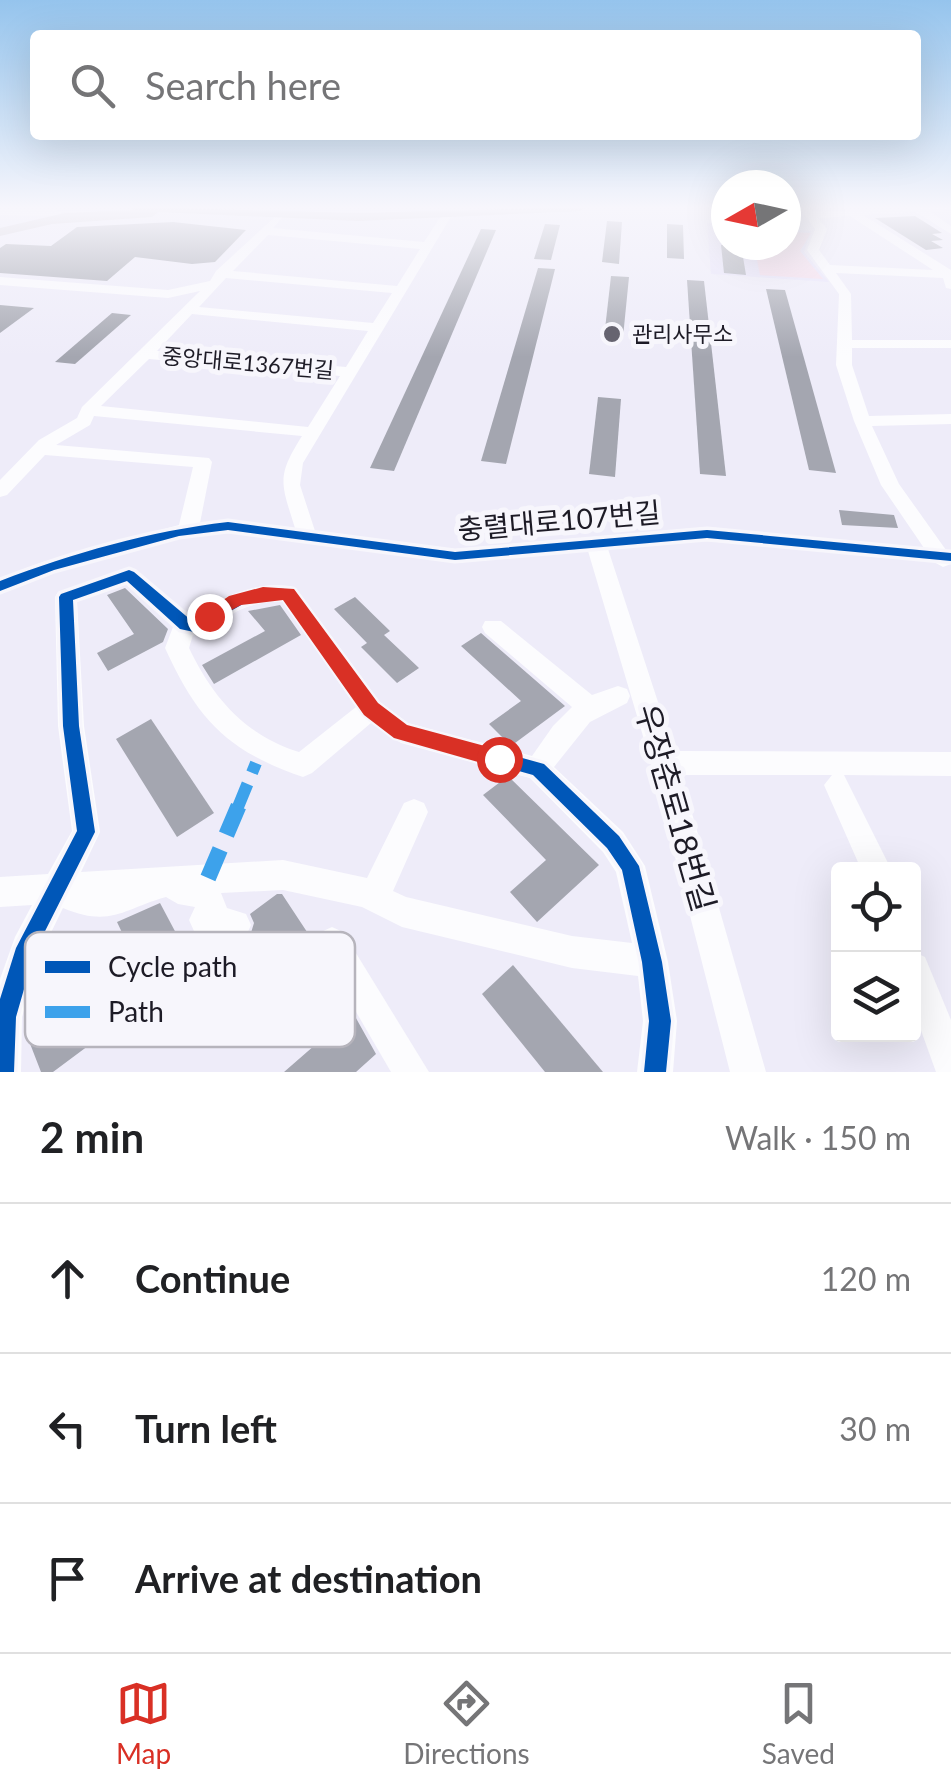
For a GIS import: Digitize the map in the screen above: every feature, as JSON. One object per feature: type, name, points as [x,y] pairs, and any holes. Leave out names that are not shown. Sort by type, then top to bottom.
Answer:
[{"type":"street","points":[[0,491],[40,449],[84,420],[88,410],[192,310],[239,257]]},
{"type":"street","name":"중앙대로1367번길","points":[[307,536],[291,485],[294,463],[420,257]]},
{"type":"street","points":[[819,257],[845,294],[843,344],[851,392],[862,421],[890,485],[948,562]]},
{"type":"street","points":[[918,257],[950,278]]},
{"type":"street","points":[[829,269],[950,278]]},
{"type":"street","points":[[0,281],[168,294],[217,279],[400,290]]},
{"type":"street","name":"중앙대로1367번길","points":[[192,310],[376,328]]},
{"type":"street","points":[[843,344],[951,344]]},
{"type":"street","name":"중앙대로1367번길","points":[[146,354],[349,372]]},
{"type":"street","points":[[88,410],[312,432]]},
{"type":"street","points":[[862,421],[951,419]]},
{"type":"street","points":[[40,449],[203,462],[188,531]]},
{"type":"street","name":"충렬대로107번길","points":[[0,586],[50,567],[188,531],[228,526],[456,556],[736,535],[948,562]]},
{"type":"street","name":"우장춘로18번길","points":[[596,545],[664,763],[748,1072]]},
{"type":"street","points":[[33,932],[86,832],[69,707],[66,597],[130,574],[185,624],[194,627],[236,600],[263,593],[288,594],[371,709],[401,732],[538,769],[612,842],[630,866],[652,962],[660,1022],[655,1072]]},
{"type":"street","points":[[185,624],[176,648],[196,693],[263,754],[303,764],[371,709]]},
{"type":"street","points":[[494,627],[588,706]]},
{"type":"street","points":[[538,769],[588,706],[618,696]]},
{"type":"street","points":[[664,763],[951,764]]},
{"type":"street","points":[[838,784],[872,862]]},
{"type":"street","points":[[374,897],[414,812]]},
{"type":"street","points":[[0,892],[284,876],[374,897],[402,912],[572,952],[652,962]]},
{"type":"street","points":[[54,887],[84,904],[121,900],[138,889],[194,889],[210,900],[212,908],[205,920],[235,925]]},
{"type":"street","points":[[3,1072],[5,1016],[25,951]]},
{"type":"street","points":[[355,981],[411,1072]]},
{"type":"street","points":[[921,986],[951,1065]]},
{"type":"shaded area","points":[[710,257],[808,257],[829,282],[711,274]]},
{"type":"shaded area","points":[[805,257],[823,279],[760,275],[757,260]]},
{"type":"building","points":[[0,257],[135,257],[107,281],[0,273]]},
{"type":"building","points":[[135,257],[220,257],[215,262],[192,264]]},
{"type":"building","points":[[468,257],[485,257],[394,471],[370,468]]},
{"type":"building","points":[[603,257],[619,257],[619,264],[602,262]]},
{"type":"building","points":[[723,260],[744,260],[746,275],[724,273]]},
{"type":"building","points":[[538,268],[555,269],[506,464],[481,461]]},
{"type":"building","points":[[611,276],[629,277],[623,337],[616,339],[604,338]]},
{"type":"building","points":[[687,280],[704,281],[726,476],[700,474]]},
{"type":"building","points":[[766,289],[785,290],[836,473],[809,470]]},
{"type":"building","points":[[0,305],[34,308],[0,333]]},
{"type":"building","points":[[112,313],[131,315],[75,364],[55,362]]},
{"type":"building","points":[[598,397],[621,399],[615,477],[589,474]]},
{"type":"building","points":[[839,510],[894,515],[898,528],[842,525]]},
{"type":"building","points":[[125,588],[168,629],[163,642],[108,671],[97,653],[134,634],[107,595]]},
{"type":"building","points":[[355,597],[390,631],[384,635],[419,668],[397,683],[361,647],[367,643],[334,609]]},
{"type":"building","points":[[280,605],[301,635],[214,684],[202,665],[265,631],[248,611]]},
{"type":"building","points":[[481,633],[565,706],[511,746],[489,724],[521,701],[461,646]]},
{"type":"building","points":[[151,719],[214,813],[177,837],[116,739]]},
{"type":"building","points":[[508,776],[599,865],[537,922],[510,892],[546,860],[483,795]]},
{"type":"building","points":[[282,894],[307,932],[251,932],[254,923],[250,914]]},
{"type":"building","points":[[160,903],[175,932],[122,932],[117,922]]},
{"type":"building","points":[[513,965],[603,1072],[545,1072],[482,994]]},
{"type":"building","points":[[355,1016],[376,1054],[356,1072],[284,1072],[313,1047],[355,1047]]},
{"type":"building","points":[[31,1047],[87,1047],[53,1072],[41,1072]]},
{"type":"marked path","points":[[208,878],[256,763]]},
{"type":"cycle path","points":[[0,586],[50,567],[179,532],[228,526],[455,556],[707,534],[951,557]]},
{"type":"cycle path","points":[[34,932],[86,832],[71,726],[66,597],[129,575],[185,625],[194,627],[238,601],[262,594],[288,593],[371,709],[401,732],[538,769],[613,842],[630,866],[652,962],[660,1021],[655,1072]]},
{"type":"cycle path","points":[[3,1072],[5,1017],[25,951]]},
{"type":"place","name":"관리사무소","points":[[612,334]]},
{"type":"route","points":[[209,616],[236,600],[263,593],[288,594],[346,668],[371,709],[401,732],[499,759]]}]
